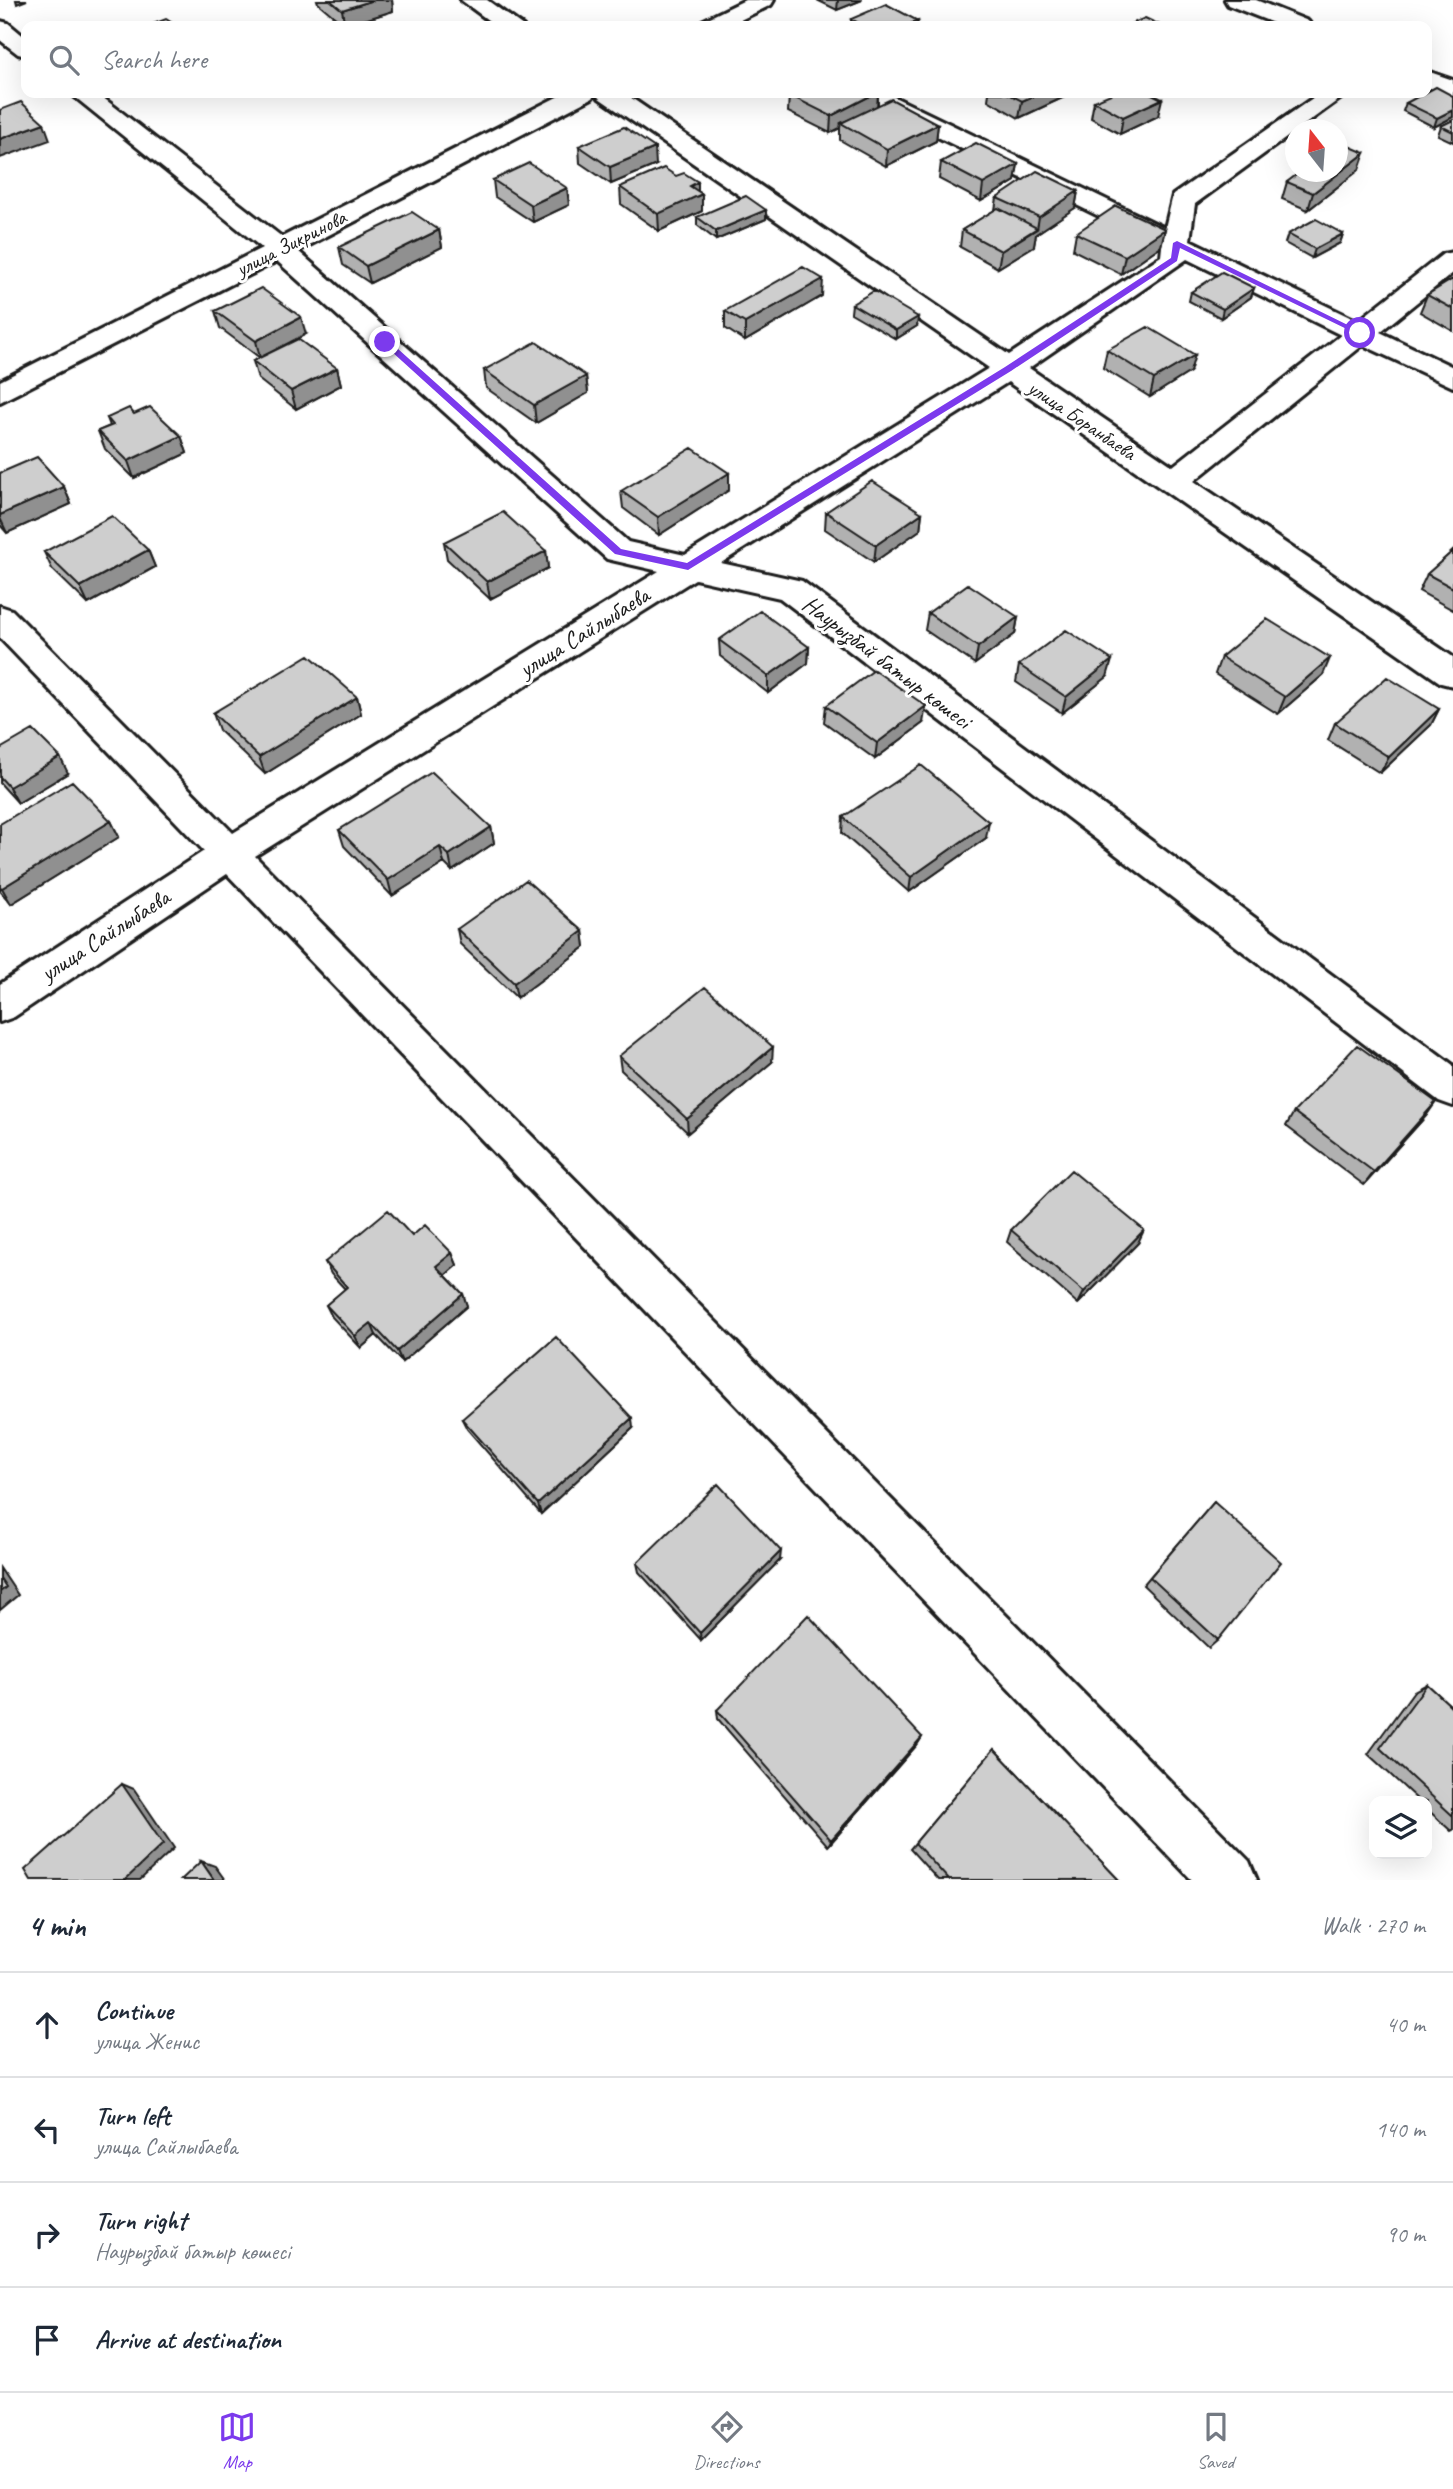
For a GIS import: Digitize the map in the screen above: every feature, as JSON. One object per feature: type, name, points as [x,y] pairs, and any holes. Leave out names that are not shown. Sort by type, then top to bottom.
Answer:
[{"type":"street","points":[[472,0],[504,21]]},
{"type":"street","points":[[727,21],[763,0]]},
{"type":"street","points":[[1236,0],[1288,21]]},
{"type":"street","points":[[0,28],[21,45]]},
{"type":"street","points":[[1432,80],[1453,89]]},
{"type":"street","name":"Наурызбай батыр көшесі","points":[[88,98],[279,249],[618,551],[790,589],[1453,1088]]},
{"type":"street","name":"улица Зикринова","points":[[0,393],[573,98]]},
{"type":"street","name":"улица Боранбаева","points":[[615,98],[1453,674]]},
{"type":"street","points":[[877,98],[1453,378]]},
{"type":"street","name":"улица Сайлыбаева","points":[[0,1004],[230,853],[1008,369],[1174,259],[1182,201],[1329,98]]},
{"type":"street","points":[[1173,482],[1453,260]]},
{"type":"street","points":[[0,618],[1230,1880]]},
{"type":"building","points":[[330,0],[374,0],[342,10]]},
{"type":"building","points":[[886,4],[918,21],[855,21],[851,19]]},
{"type":"building","points":[[1436,87],[1453,96],[1453,110],[1437,118],[1406,103],[1415,98],[1432,98],[1432,89]]},
{"type":"building","points":[[795,98],[866,98],[831,116]]},
{"type":"building","points":[[1101,98],[1162,99],[1123,117],[1094,101]]},
{"type":"building","points":[[891,99],[938,124],[887,149],[841,123]]},
{"type":"building","points":[[21,102],[44,123],[0,139],[0,110]]},
{"type":"building","points":[[1453,120],[1453,132],[1441,126]]},
{"type":"building","points":[[624,127],[655,148],[610,167],[579,146]]},
{"type":"building","points":[[976,143],[1018,164],[983,184],[941,162]]},
{"type":"building","points":[[1348,146],[1365,153],[1348,166]]},
{"type":"building","points":[[529,163],[567,188],[531,205],[493,180]]},
{"type":"building","points":[[664,168],[676,176],[684,173],[698,182],[690,186],[702,194],[658,214],[620,187]]},
{"type":"building","points":[[1037,171],[1078,191],[1039,217],[997,198]]},
{"type":"building","points":[[1287,182],[1327,182],[1313,193]]},
{"type":"building","points":[[746,196],[766,210],[716,231],[697,217]]},
{"type":"building","points":[[1116,206],[1165,229],[1125,256],[1076,233]]},
{"type":"building","points":[[998,208],[1037,228],[1001,251],[962,230]]},
{"type":"building","points":[[412,212],[439,230],[366,266],[339,247]]},
{"type":"building","points":[[1316,219],[1343,234],[1315,249],[1288,234]]},
{"type":"building","points":[[803,267],[823,279],[745,323],[725,311]]},
{"type":"building","points":[[1222,272],[1254,288],[1223,309],[1191,292]]},
{"type":"building","points":[[1453,279],[1453,309],[1427,295]]},
{"type":"building","points":[[261,288],[301,317],[256,341],[215,311]]},
{"type":"building","points":[[874,291],[918,317],[896,330],[852,304]]},
{"type":"building","points":[[1148,327],[1195,355],[1154,379],[1107,350]]},
{"type":"building","points":[[298,339],[337,368],[291,391],[253,361]]},
{"type":"building","points":[[536,342],[586,376],[534,405],[484,370]]},
{"type":"building","points":[[150,407],[181,436],[128,461],[98,431],[113,425],[107,418],[129,408],[134,414]]},
{"type":"building","points":[[692,448],[729,473],[658,517],[621,491]]},
{"type":"building","points":[[37,457],[64,487],[0,515],[0,473]]},
{"type":"building","points":[[872,481],[922,513],[876,545],[826,512]]},
{"type":"building","points":[[503,512],[546,551],[487,582],[444,542]]},
{"type":"building","points":[[112,516],[148,550],[80,587],[44,552]]},
{"type":"building","points":[[1453,551],[1453,588],[1427,574]]},
{"type":"building","points":[[968,584],[1018,617],[978,647],[928,613]]},
{"type":"building","points":[[760,611],[809,647],[768,676],[719,640]]},
{"type":"building","points":[[1267,619],[1330,658],[1285,697],[1221,657]]},
{"type":"building","points":[[1066,630],[1112,660],[1066,697],[1019,665]]},
{"type":"building","points":[[309,655],[357,697],[259,757],[213,713]]},
{"type":"building","points":[[874,670],[926,706],[877,743],[826,706]]},
{"type":"building","points":[[1387,677],[1439,709],[1389,757],[1335,723]]},
{"type":"building","points":[[33,730],[60,757],[9,787],[0,777],[0,749]]},
{"type":"building","points":[[921,765],[989,822],[911,877],[843,817]]},
{"type":"building","points":[[432,772],[491,827],[449,855],[440,847],[388,880],[339,830]]},
{"type":"building","points":[[72,781],[111,821],[0,887],[0,824]]},
{"type":"building","points":[[526,880],[583,931],[514,983],[457,929]]},
{"type":"building","points":[[705,987],[773,1047],[687,1119],[619,1056]]},
{"type":"building","points":[[1357,1045],[1436,1102],[1374,1172],[1294,1112]]},
{"type":"building","points":[[1071,1170],[1144,1230],[1084,1292],[1011,1230]]},
{"type":"building","points":[[388,1210],[412,1236],[425,1225],[452,1253],[436,1266],[463,1294],[397,1351],[371,1323],[355,1336],[326,1305],[347,1287],[325,1262]]},
{"type":"building","points":[[556,1337],[632,1418],[538,1504],[462,1419]]},
{"type":"building","points":[[718,1484],[781,1551],[700,1633],[637,1563]]},
{"type":"building","points":[[1214,1502],[1281,1562],[1218,1640],[1150,1577]]},
{"type":"building","points":[[0,1578],[6,1587],[0,1592]]},
{"type":"building","points":[[808,1615],[922,1737],[831,1840],[717,1710]]},
{"type":"building","points":[[1427,1684],[1453,1708],[1453,1816],[1432,1796],[1380,1748]]},
{"type":"building","points":[[994,1749],[1119,1880],[949,1880],[915,1843]]},
{"type":"building","points":[[122,1784],[163,1844],[125,1880],[31,1880],[25,1870]]},
{"type":"building","points":[[201,1861],[214,1880],[181,1880]]},
{"type":"route","points":[[385,342],[618,551],[688,566],[1008,369],[1174,259],[1177,243],[1360,333]]}]
